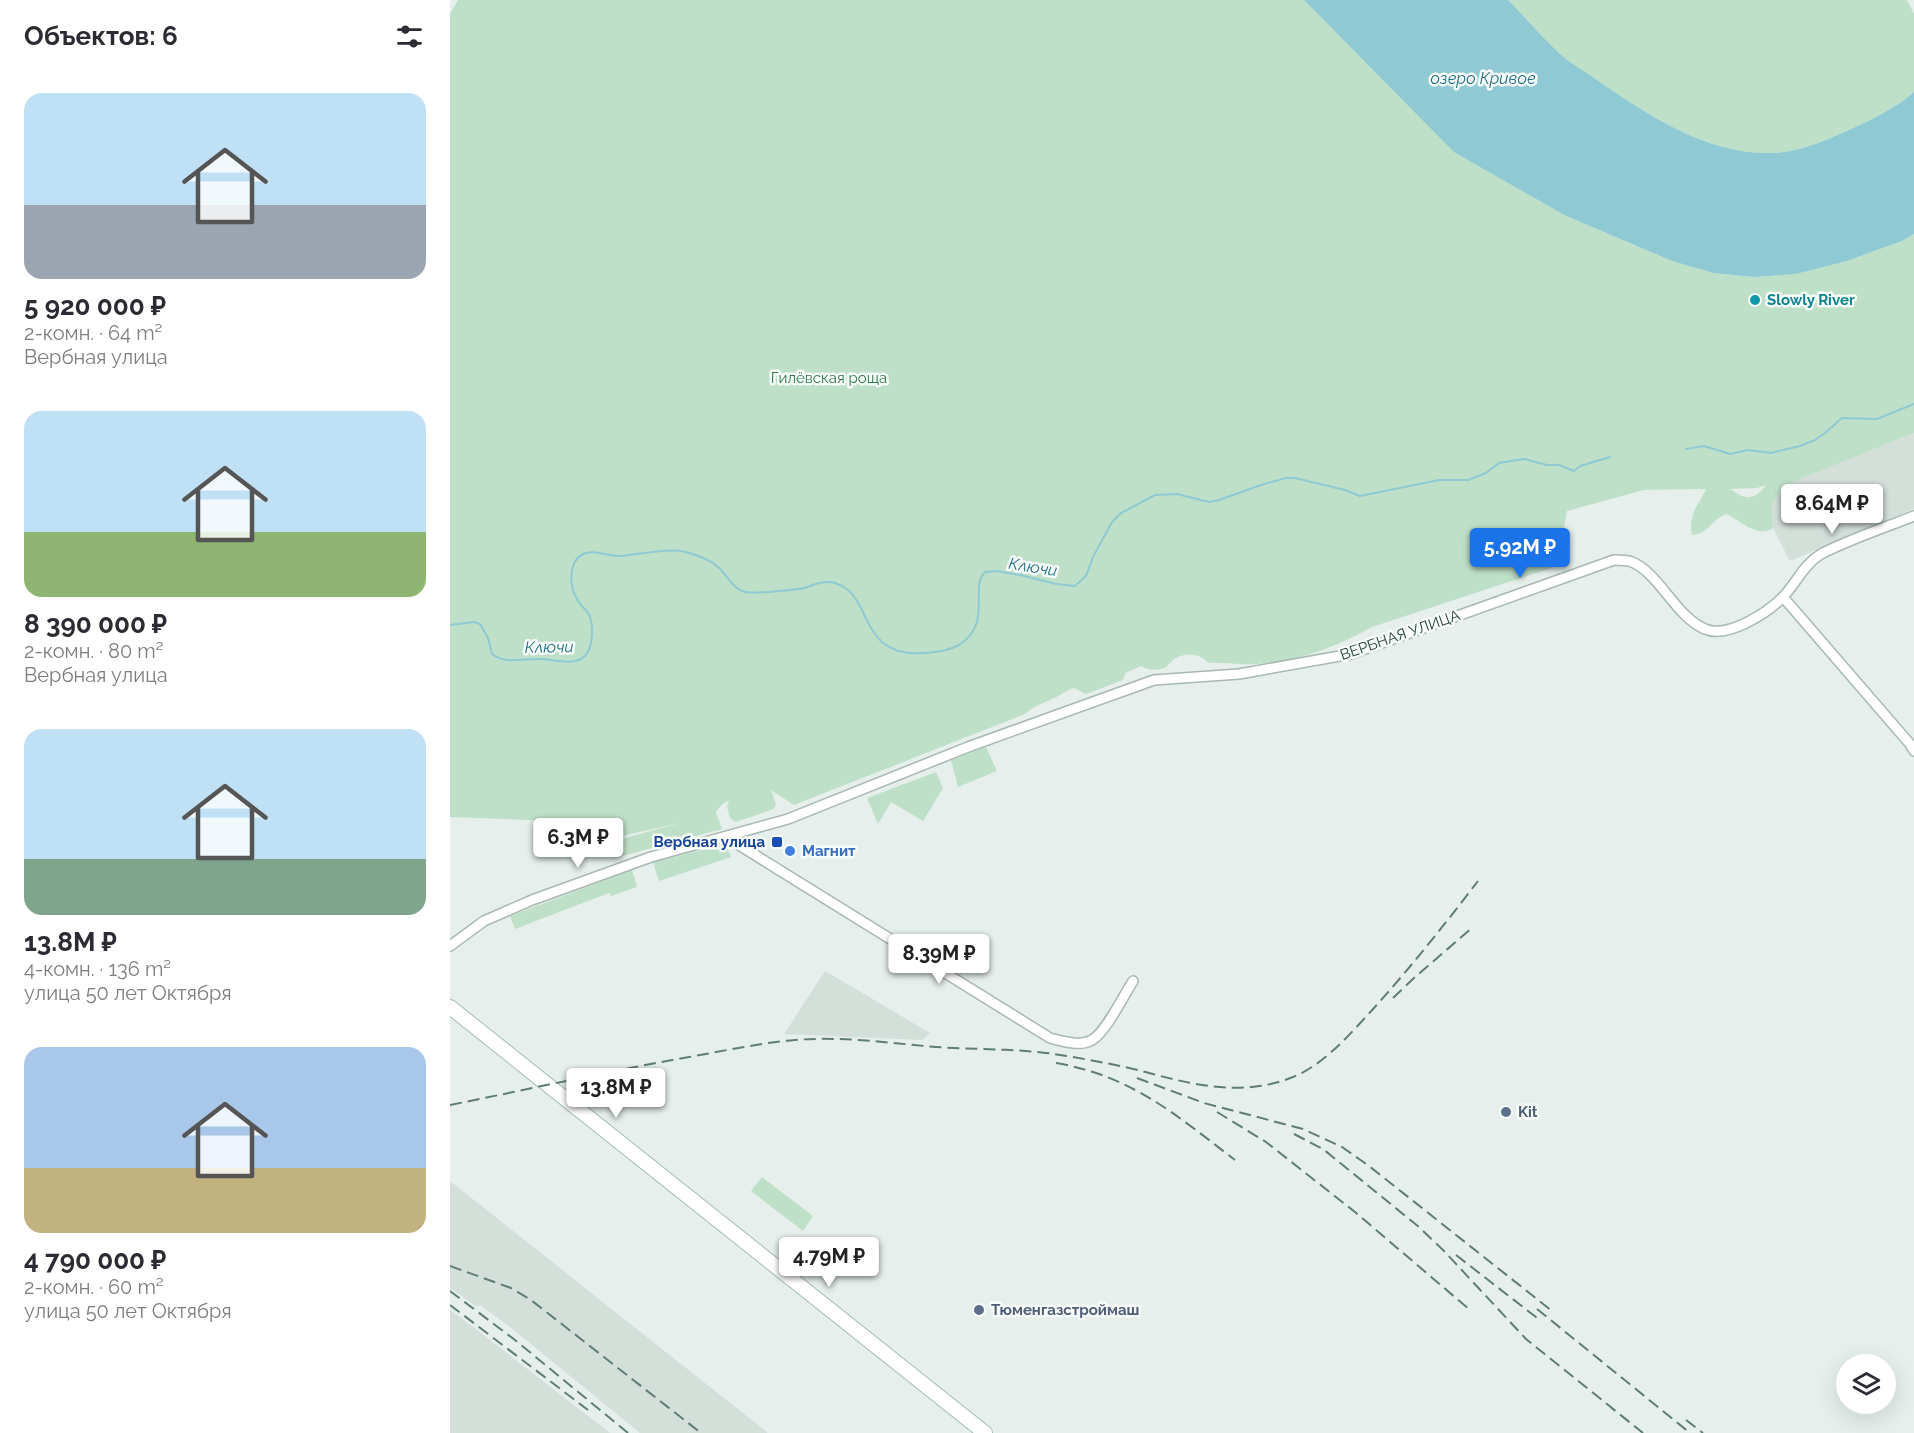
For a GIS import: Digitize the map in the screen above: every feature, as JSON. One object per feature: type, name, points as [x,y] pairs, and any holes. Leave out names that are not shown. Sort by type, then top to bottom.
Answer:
[{"type":"main road","points":[[450,1007],[985,1433]]},
{"type":"street","name":"ВЕРБНАЯ УЛИЦА","points":[[450,945],[484,921],[532,900],[635,862],[788,819],[982,742],[1154,680],[1239,674],[1351,654],[1614,560],[1630,561],[1642,567],[1692,623],[1707,631],[1719,632],[1763,614],[1783,597],[1800,573],[1820,555],[1914,516]]},
{"type":"street","points":[[1783,597],[1914,751]]},
{"type":"street","points":[[726,837],[1050,1038],[1068,1043],[1092,1041],[1105,1026],[1133,981]]},
{"type":"shaded area","points":[[1914,433],[1914,509],[1790,561],[1773,528],[1772,505],[1783,486]]},
{"type":"shaded area","points":[[825,971],[930,1033],[922,1040],[784,1034]]},
{"type":"shaded area","points":[[450,1181],[768,1433],[640,1433],[510,1327],[480,1305],[476,1306],[450,1288]]},
{"type":"shaded area","points":[[450,1310],[477,1330],[610,1433],[450,1433]]},
{"type":"green space","name":"Гилёвская роща","points":[[458,0],[1304,0],[1455,152],[1564,215],[1672,261],[1713,273],[1754,277],[1796,274],[1847,261],[1902,241],[1914,234],[1914,433],[1783,486],[1772,505],[1773,528],[1767,531],[1750,528],[1727,514],[1702,532],[1692,535],[1691,521],[1694,511],[1706,489],[1644,490],[1567,511],[1557,566],[1372,627],[1330,647],[1301,657],[1243,664],[1208,663],[1197,655],[1187,655],[1174,659],[1167,667],[1161,669],[1152,670],[1141,666],[1125,673],[1123,680],[1086,694],[1074,688],[1071,689],[1025,714],[794,805],[771,790],[776,804],[774,809],[736,822],[730,818],[727,807],[729,801],[721,805],[716,813],[722,829],[615,858],[611,842],[680,823],[609,839],[602,820],[584,822],[450,817],[450,14]],"holes":[[[1766,485],[1758,494],[1750,497],[1745,497],[1730,489],[1757,488]]]},
{"type":"green space","points":[[1508,0],[1907,0],[1914,14],[1914,92],[1876,117],[1803,148],[1773,153],[1726,148],[1703,141],[1660,120],[1574,64],[1552,47]]},
{"type":"green space","points":[[986,747],[997,771],[958,787],[951,760]]},
{"type":"green space","points":[[936,772],[943,788],[923,821],[891,802],[878,824],[867,798]]},
{"type":"green space","points":[[726,844],[731,857],[659,881],[653,862]]},
{"type":"green space","points":[[632,870],[637,887],[611,896],[609,893],[515,929],[510,916]]},
{"type":"green space","points":[[762,1177],[813,1216],[803,1231],[751,1191]]},
{"type":"water","name":"озеро Кривое","points":[[1304,0],[1508,0],[1564,57],[1639,108],[1703,141],[1749,152],[1783,152],[1813,145],[1876,117],[1914,92],[1914,234],[1902,241],[1847,261],[1796,274],[1754,277],[1713,273],[1672,261],[1564,215],[1454,152]]},
{"type":"waterway","name":"Ключи","points":[[1686,449],[1704,446],[1730,454],[1748,450],[1771,453],[1815,440],[1842,418],[1877,419],[1914,404]]},
{"type":"waterway","name":"Ключи","points":[[450,625],[474,622],[480,624],[488,638],[492,654],[503,659],[577,661],[588,652],[592,634],[589,615],[578,601],[572,588],[572,568],[578,558],[591,552],[619,556],[675,550],[702,557],[711,562],[737,588],[745,592],[783,591],[823,582],[835,583],[848,590],[877,636],[887,646],[902,652],[938,652],[959,645],[975,627],[978,617],[979,587],[985,572],[996,571],[1075,586],[1086,576],[1093,557],[1112,522],[1121,513],[1155,495],[1177,494],[1209,502],[1286,478],[1295,478],[1360,496],[1439,480],[1468,480],[1486,473],[1499,463],[1524,459],[1547,465],[1559,465],[1574,471],[1580,466],[1610,457]]},
{"type":"railway","points":[[450,1105],[755,1045],[813,1039],[848,1039],[1045,1053],[1080,1058],[1215,1087],[1254,1087],[1274,1083],[1305,1071],[1327,1056],[1347,1037],[1414,961],[1478,881]]},
{"type":"railway","points":[[1393,998],[1473,927]]},
{"type":"railway","points":[[1056,1063],[1108,1077],[1152,1099],[1235,1160]]},
{"type":"railway","points":[[1137,1078],[1204,1103],[1303,1129],[1342,1147],[1552,1311]]},
{"type":"railway","points":[[1217,1112],[1266,1142],[1355,1212],[1470,1310]]},
{"type":"railway","points":[[1294,1134],[1323,1149],[1419,1227],[1526,1339],[1643,1433]]},
{"type":"railway","points":[[1456,1255],[1541,1321]]},
{"type":"railway","points":[[450,1266],[511,1288],[531,1300],[701,1433]]},
{"type":"railway","points":[[450,1291],[515,1340],[628,1433]]},
{"type":"railway","points":[[450,1305],[588,1410]]},
{"type":"railway","points":[[1537,1309],[1690,1433]]},
{"type":"railway","points":[[1686,1420],[1703,1433]]},
{"type":"place","name":"Slowly River","points":[[1755,300]]},
{"type":"place","name":"Вербная улица","points":[[777,842]]},
{"type":"place","name":"Магнит","points":[[790,851]]},
{"type":"place","name":"Kit","points":[[1506,1112]]},
{"type":"place","name":"Тюменгазстроймаш","points":[[979,1310]]}]
